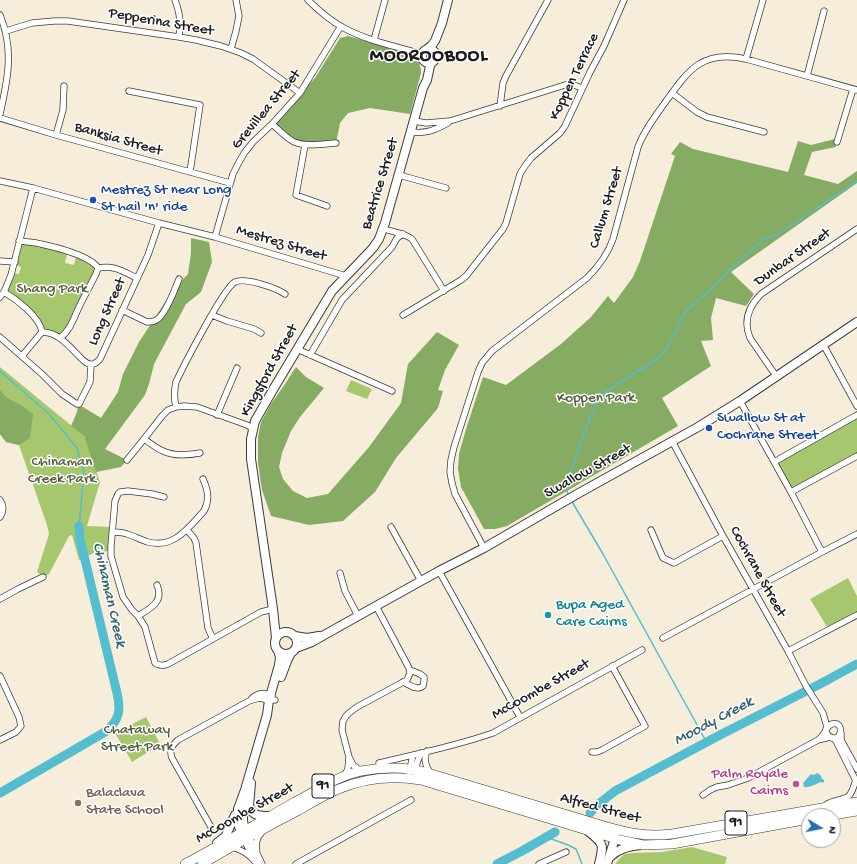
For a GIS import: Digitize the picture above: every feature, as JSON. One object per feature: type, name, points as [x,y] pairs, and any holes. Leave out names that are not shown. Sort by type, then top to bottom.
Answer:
[{"type":"main road","name":"McCoombe Street","points":[[185,864],[245,835],[319,788],[345,776],[361,771],[390,768],[412,772]]},
{"type":"main road","name":"Alfred Street","points":[[412,772],[430,773],[614,835],[635,844],[643,845],[672,844],[801,820]]},
{"type":"main road","name":"Alfred Street","points":[[412,772],[426,782],[586,829],[614,835],[626,832],[648,836],[672,834],[801,811]]},
{"type":"main road","name":"McCoombe Street","points":[[270,820],[345,786],[383,778],[404,777],[412,772]]},
{"type":"main road","name":"Alfred Street","points":[[820,808],[857,802]]},
{"type":"main road","points":[[841,814],[857,811]]},
{"type":"main road","name":"McCoombe Street","points":[[202,864],[231,847],[245,835]]},
{"type":"street","points":[[175,0],[180,18],[179,37]]},
{"type":"street","points":[[231,49],[239,16],[236,0]]},
{"type":"street","points":[[308,0],[327,17],[354,33],[424,54],[431,50],[435,53],[448,0]]},
{"type":"street","points":[[374,40],[386,0]]},
{"type":"street","points":[[500,106],[503,83],[506,76],[548,0]]},
{"type":"street","name":"Koppen Terrace","points":[[403,315],[466,276],[503,229],[520,174],[531,158],[563,130],[582,88],[604,46],[624,0]]},
{"type":"street","points":[[746,59],[763,0]]},
{"type":"street","points":[[807,76],[824,11]]},
{"type":"street","points":[[0,15],[6,31],[8,48],[8,68],[0,114]]},
{"type":"street","name":"Pepperina Street","points":[[6,31],[32,23],[68,21],[210,42],[231,49],[252,59],[300,93]]},
{"type":"street","points":[[432,62],[424,62],[424,54],[433,44],[442,23]]},
{"type":"street","name":"Grevillea Street","points":[[215,237],[233,174],[245,152],[300,93],[341,26]]},
{"type":"street","name":"Beatrice Street","points":[[346,276],[373,248],[384,229],[430,66],[435,59],[435,53]]},
{"type":"street","name":"Beatrice Street","points":[[424,54],[424,88]]},
{"type":"street","name":"Callum Street","points":[[484,548],[455,494],[450,472],[454,447],[478,372],[482,363],[492,351],[587,278],[594,272],[606,256],[614,239],[641,139],[651,122],[688,73],[696,66],[711,58],[732,57],[746,59],[855,89]]},
{"type":"street","points":[[414,121],[426,123],[450,121],[565,85],[571,84],[582,88]]},
{"type":"street","points":[[56,135],[63,110],[64,86]]},
{"type":"street","points":[[837,142],[855,89]]},
{"type":"street","points":[[129,91],[200,105],[190,172]]},
{"type":"street","points":[[672,93],[697,112],[707,117],[764,132]]},
{"type":"street","name":"Banksia Street","points":[[0,118],[230,183]]},
{"type":"street","points":[[411,132],[425,133],[450,121]]},
{"type":"street","points":[[272,124],[289,139],[305,145],[336,143]]},
{"type":"street","points":[[305,145],[296,195],[327,206]]},
{"type":"street","points":[[399,175],[446,188]]},
{"type":"street","name":"Mestrez Street","points":[[0,181],[33,188],[215,237],[346,276]]},
{"type":"street","points":[[22,356],[42,332],[41,328],[30,312],[16,300],[2,294],[11,274],[33,188]]},
{"type":"street","name":"Long Street","points":[[42,332],[52,333],[60,338],[84,362],[91,365],[98,362],[151,249],[159,223]]},
{"type":"street","points":[[384,229],[408,236],[415,244],[444,291]]},
{"type":"street","name":"Dunbar Street","points":[[776,376],[750,338],[747,320],[752,305],[761,294],[857,229]]},
{"type":"street","name":"Kingsford Street","points":[[310,354],[342,300],[392,247],[397,238],[403,234]]},
{"type":"street","points":[[20,242],[42,244],[67,251],[90,260],[98,268]]},
{"type":"street","points":[[0,261],[14,262]]},
{"type":"street","points":[[98,268],[115,268],[137,278]]},
{"type":"street","points":[[60,338],[65,334],[71,324],[98,268]]},
{"type":"street","name":"Kingsford Street","points":[[276,638],[251,459],[251,439],[255,421],[260,412],[332,291],[346,276]]},
{"type":"street","points":[[122,310],[147,322],[158,319],[165,309],[180,279]]},
{"type":"street","points":[[176,407],[174,397],[176,382],[230,285],[240,280],[248,281],[277,289],[284,294]]},
{"type":"street","points":[[212,315],[254,329],[261,333]]},
{"type":"street","name":"Swallow Street","points":[[294,650],[312,642],[439,571],[484,548],[698,427],[740,401],[857,322]]},
{"type":"street","points":[[0,337],[44,375],[67,398],[77,404],[79,404],[90,382],[91,365]]},
{"type":"street","points":[[824,344],[857,406]]},
{"type":"street","points":[[297,349],[392,391]]},
{"type":"street","points":[[217,415],[237,368]]},
{"type":"street","points":[[740,401],[791,492],[822,552]]},
{"type":"street","points":[[127,460],[162,416],[168,410],[176,407],[193,406],[217,415],[224,421],[246,429],[253,429]]},
{"type":"street","points":[[774,462],[857,415]]},
{"type":"street","points":[[144,439],[167,453],[200,453]]},
{"type":"street","name":"Cochrane Street","points":[[672,441],[806,686],[823,713],[836,724]]},
{"type":"street","points":[[791,492],[857,456]]},
{"type":"street","points":[[112,532],[124,533],[148,542],[160,544],[180,537],[206,507],[208,498],[207,486],[203,479]]},
{"type":"street","points":[[164,497],[128,491],[120,492],[115,501],[110,546],[111,556],[120,589],[125,601],[145,627],[155,662],[161,666],[168,664],[261,612],[273,609]]},
{"type":"street","points":[[0,500],[3,506],[0,517]]},
{"type":"street","points":[[392,527],[421,581]]},
{"type":"street","points":[[187,530],[194,538],[196,543],[208,628],[213,639]]},
{"type":"street","points":[[651,530],[663,558],[674,563],[723,536]]},
{"type":"street","points":[[663,638],[857,534]]},
{"type":"street","points":[[439,571],[520,717]]},
{"type":"street","points":[[340,573],[345,591],[358,616]]},
{"type":"street","points":[[0,599],[43,577]]},
{"type":"street","points":[[138,616],[153,606],[156,602],[160,593],[157,585]]},
{"type":"street","points":[[361,771],[354,766],[349,757],[342,730],[343,721],[349,713],[357,707],[404,682],[410,673],[410,670],[376,606]]},
{"type":"street","name":"Kingsford Street","points":[[273,609],[278,625],[292,634]]},
{"type":"street","points":[[788,651],[857,615]]},
{"type":"street","points":[[194,859],[226,836],[229,830],[245,790],[272,698],[286,661],[297,644],[292,634],[281,633],[276,638],[275,645],[280,657],[272,698]]},
{"type":"street","name":"Swallow Street","points":[[292,634],[307,638],[326,634]]},
{"type":"street","points":[[278,651],[284,654],[294,650]]},
{"type":"street","name":"McCoombe Street","points":[[379,763],[493,733],[642,650]]},
{"type":"street","points":[[592,752],[598,752],[645,726],[612,666]]},
{"type":"street","points":[[404,682],[416,688],[423,686],[424,676],[410,670]]},
{"type":"street","points":[[0,676],[19,717],[20,726],[16,732],[0,740]]},
{"type":"street","points":[[211,827],[172,758],[172,748],[178,740],[249,701],[259,698],[272,698]]},
{"type":"street","name":"Cochrane Street","points":[[823,713],[827,728]]},
{"type":"street","points":[[702,794],[717,787],[748,778],[818,740],[831,724],[840,726],[841,740],[857,769]]},
{"type":"street","points":[[820,808],[833,801],[843,800],[849,797],[856,781],[836,741],[827,734],[827,728]]},
{"type":"street","points":[[818,740],[838,737],[841,733]]},
{"type":"street","points":[[427,751],[425,761],[430,773]]},
{"type":"street","points":[[412,772],[421,753]]},
{"type":"street","points":[[412,772],[413,755]]},
{"type":"street","points":[[345,776],[348,768],[349,757]]},
{"type":"street","points":[[253,764],[249,806],[255,815],[270,820],[257,838],[257,854]]},
{"type":"street","points":[[245,790],[245,801],[242,817],[243,824],[245,835],[257,864]]},
{"type":"street","points":[[296,864],[411,800]]},
{"type":"street","points":[[238,809],[237,821],[262,864]]},
{"type":"street","points":[[586,829],[599,840],[602,845],[599,864]]},
{"type":"street","points":[[608,860],[614,835]]},
{"type":"street","points":[[603,864],[614,835]]},
{"type":"street","points":[[608,860],[614,852],[624,847],[643,845]]},
{"type":"street","points":[[231,847],[246,852],[257,864]]},
{"type":"street","points":[[539,864],[566,852]]},
{"type":"green space","points":[[348,36],[416,55],[421,73],[410,114],[370,108],[348,113],[340,123],[336,143],[305,145],[289,139],[270,125],[315,78],[340,38]]},
{"type":"green space","name":"Koppen Park","points":[[835,139],[836,147],[812,152],[804,175],[838,184],[857,171],[857,183],[731,272],[754,294],[746,306],[716,298],[711,318],[713,340],[701,341],[711,366],[662,398],[678,426],[507,526],[495,529],[484,529],[461,487],[458,469],[459,454],[483,377],[506,385],[561,344],[591,317],[608,296],[614,303],[633,277],[640,261],[675,156],[671,154],[680,142],[693,149],[788,172],[798,141],[811,145]]},
{"type":"green space","points":[[191,238],[209,242],[212,262],[201,292],[186,304],[154,364],[145,395],[105,449],[127,460],[121,467],[96,472],[84,436],[71,426],[77,412],[78,404],[101,418],[118,392],[123,374],[139,342],[173,290],[188,274],[191,253]]},
{"type":"green space","name":"Shang Park","points":[[33,244],[51,248],[67,254],[65,263],[74,265],[76,257],[89,261],[96,269],[70,326],[60,335],[44,329],[8,291],[14,273],[19,274],[21,267],[16,265],[20,247],[22,245]]},
{"type":"green space","points":[[437,332],[459,345],[445,370],[438,390],[443,391],[438,408],[396,458],[375,492],[343,521],[309,525],[271,516],[262,490],[258,463],[258,437],[261,422],[271,404],[296,367],[306,377],[324,388],[300,417],[291,431],[282,453],[279,467],[283,479],[293,491],[307,498],[328,494],[369,447],[401,403],[408,364]]},
{"type":"green space","name":"Chinaman Creek Park","points":[[0,367],[84,436],[100,482],[87,526],[112,527],[110,551],[94,553],[79,560],[72,535],[69,536],[49,574],[43,577],[37,572],[49,534],[19,445],[6,442],[0,434]]},
{"type":"green space","points":[[351,380],[372,389],[367,399],[346,391]]},
{"type":"green space","points":[[0,390],[6,397],[21,405],[33,414],[30,438],[19,445],[6,442],[0,434]]},
{"type":"green space","points":[[857,415],[857,456],[791,492],[774,462]]},
{"type":"green space","points":[[848,578],[857,596],[857,615],[829,630],[810,599]]},
{"type":"green space","name":"Chataway Street Park","points":[[146,717],[159,742],[158,746],[132,762],[115,733]]},
{"type":"green space","points":[[692,847],[727,857],[725,864],[615,864],[625,854],[662,852]]},
{"type":"water","points":[[818,773],[824,780],[823,783],[821,782],[804,787],[803,783],[811,774],[813,775]]},
{"type":"waterway","points":[[568,495],[566,486],[567,482],[591,415],[605,392],[660,357],[666,350],[688,309],[764,239],[777,235],[857,181]]},
{"type":"waterway","name":"Chinaman Creek","points":[[0,371],[49,414],[77,448],[84,472],[79,526]]},
{"type":"waterway","points":[[571,500],[603,554],[707,743]]},
{"type":"waterway","name":"Chinaman Creek","points":[[0,793],[105,732],[114,723],[118,714],[119,705],[117,693],[80,539],[79,526]]},
{"type":"waterway","name":"Moody Creek","points":[[590,813],[596,806],[615,791],[857,664]]},
{"type":"waterway","name":"Moody Creek","points":[[497,864],[555,832]]},
{"type":"waterway","points":[[546,837],[576,849],[582,864]]},
{"type":"place","name":"Mestrez St near Long St hail 'n' ride","points":[[93,200]]},
{"type":"place","name":"Swallow St at Cochrane Street","points":[[709,428]]},
{"type":"place","name":"Bupa Aged Care Cairns","points":[[548,615]]},
{"type":"place","name":"Palm Royale Cairns","points":[[796,784]]},
{"type":"place","name":"Balaclava State School","points":[[78,803]]},
{"type":"district","name":"MOOROOBOOL","points":[[429,57]]}]
